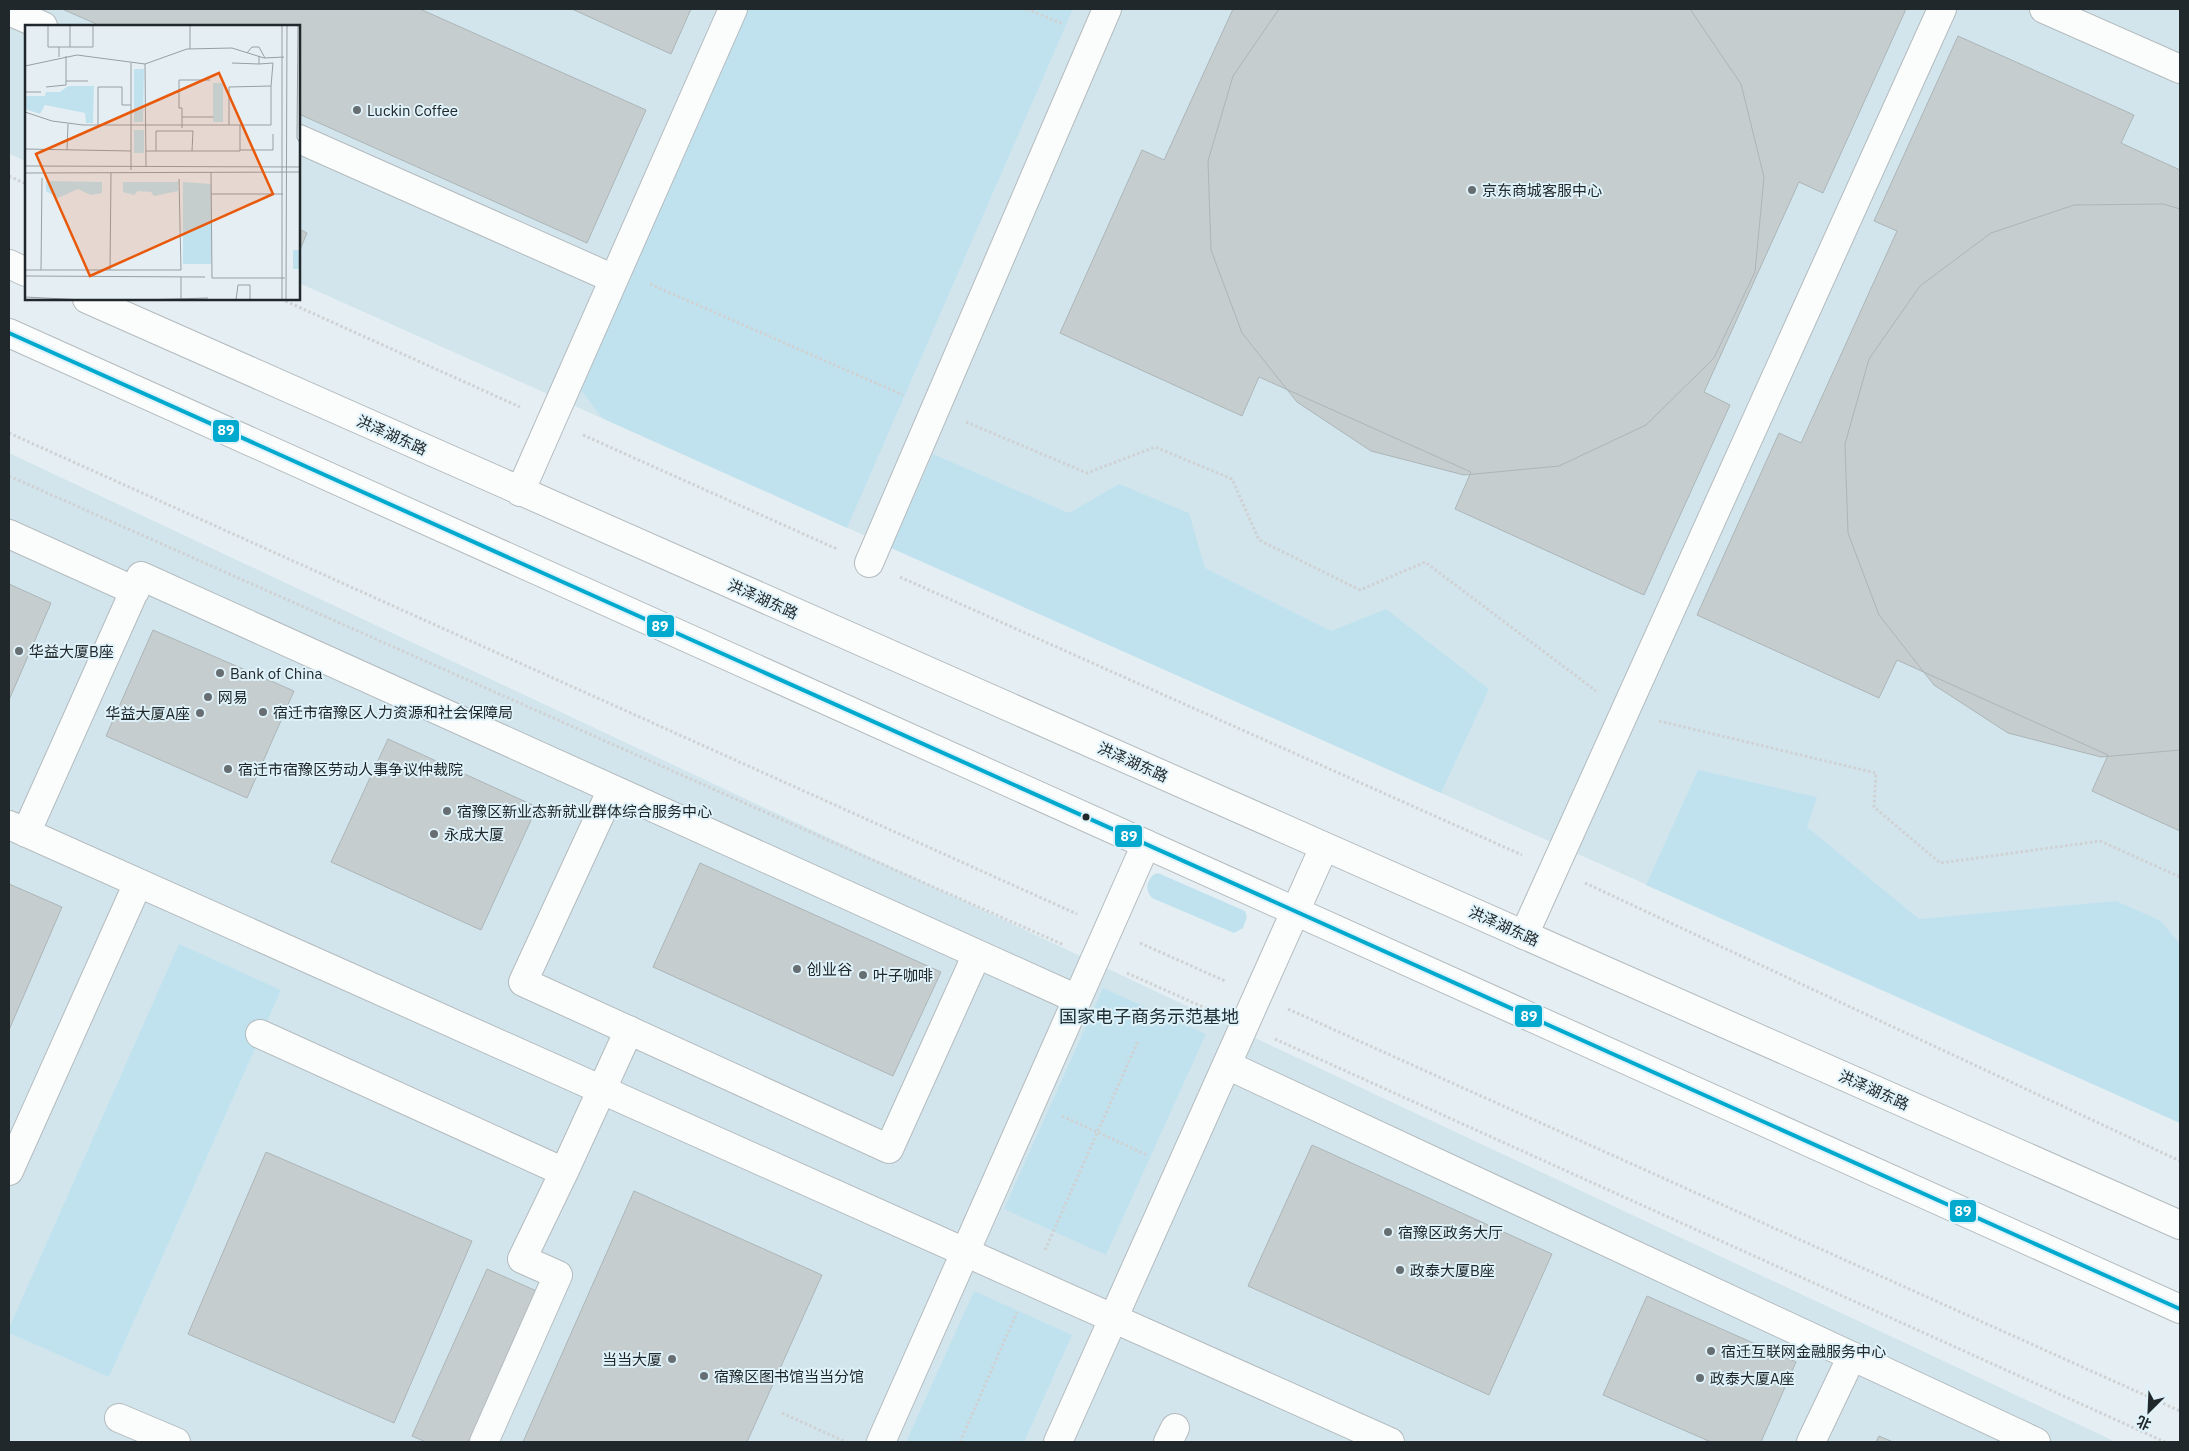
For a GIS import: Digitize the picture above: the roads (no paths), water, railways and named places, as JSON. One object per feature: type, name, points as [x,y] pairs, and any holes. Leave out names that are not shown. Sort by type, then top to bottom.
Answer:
[{"type":"main road","points":[[520,492],[733,9]]},
{"type":"main road","points":[[869,563],[1107,9]]},
{"type":"main road","points":[[1524,935],[1942,9]]},
{"type":"main road","points":[[2044,9],[2180,69]]},
{"type":"main road","points":[[9,11],[41,25]]},
{"type":"main road","points":[[300,139],[616,274]]},
{"type":"main road","points":[[9,264],[25,272]]},
{"type":"main road","name":"洪泽湖东路","points":[[89,300],[2180,1225]]},
{"type":"main road","points":[[9,333],[2180,1308]]},
{"type":"main road","points":[[9,534],[135,591]]},
{"type":"main road","points":[[1077,1000],[142,576],[17,829],[1390,1442]]},
{"type":"main road","points":[[612,789],[523,982],[889,1149],[977,954]]},
{"type":"main road","points":[[881,1442],[1146,844]]},
{"type":"main road","points":[[1058,1442],[1324,847]]},
{"type":"main road","points":[[9,1171],[138,883]]},
{"type":"main road","points":[[484,1442],[558,1275],[522,1259],[564,1172],[628,1030]]},
{"type":"main road","points":[[260,1034],[564,1172]]},
{"type":"main road","points":[[1226,1065],[2036,1442]]},
{"type":"main road","points":[[1811,1442],[1852,1356]]},
{"type":"main road","points":[[119,1418],[176,1442]]},
{"type":"place","name":"Luckin Coffee","points":[[357,110]]},
{"type":"place","name":"京东商城客服中心","points":[[1472,190]]},
{"type":"place","name":"华益大厦B座","points":[[19,651]]},
{"type":"place","name":"Bank of China","points":[[220,673]]},
{"type":"place","name":"网易","points":[[208,697]]},
{"type":"place","name":"宿迁市宿豫区人力资源和社会保障局","points":[[263,712]]},
{"type":"place","name":"华益大厦A座","points":[[200,713]]},
{"type":"place","name":"宿迁市宿豫区劳动人事争议仲裁院","points":[[228,769]]},
{"type":"place","name":"宿豫区新业态新就业群体综合服务中心","points":[[447,811]]},
{"type":"place","name":"永成大厦","points":[[434,834]]},
{"type":"place","name":"创业谷","points":[[797,969]]},
{"type":"place","name":"叶子咖啡","points":[[863,975]]},
{"type":"place","name":"宿豫区政务大厅","points":[[1388,1232]]},
{"type":"place","name":"政泰大厦B座","points":[[1400,1270]]},
{"type":"place","name":"宿迁互联网金融服务中心","points":[[1711,1351]]},
{"type":"place","name":"当当大厦","points":[[672,1359]]},
{"type":"place","name":"宿豫区图书馆当当分馆","points":[[704,1376]]},
{"type":"place","name":"政泰大厦A座","points":[[1700,1378]]},
{"type":"district","name":"国家电子商务示范基地","points":[[1149,1016]]}]
